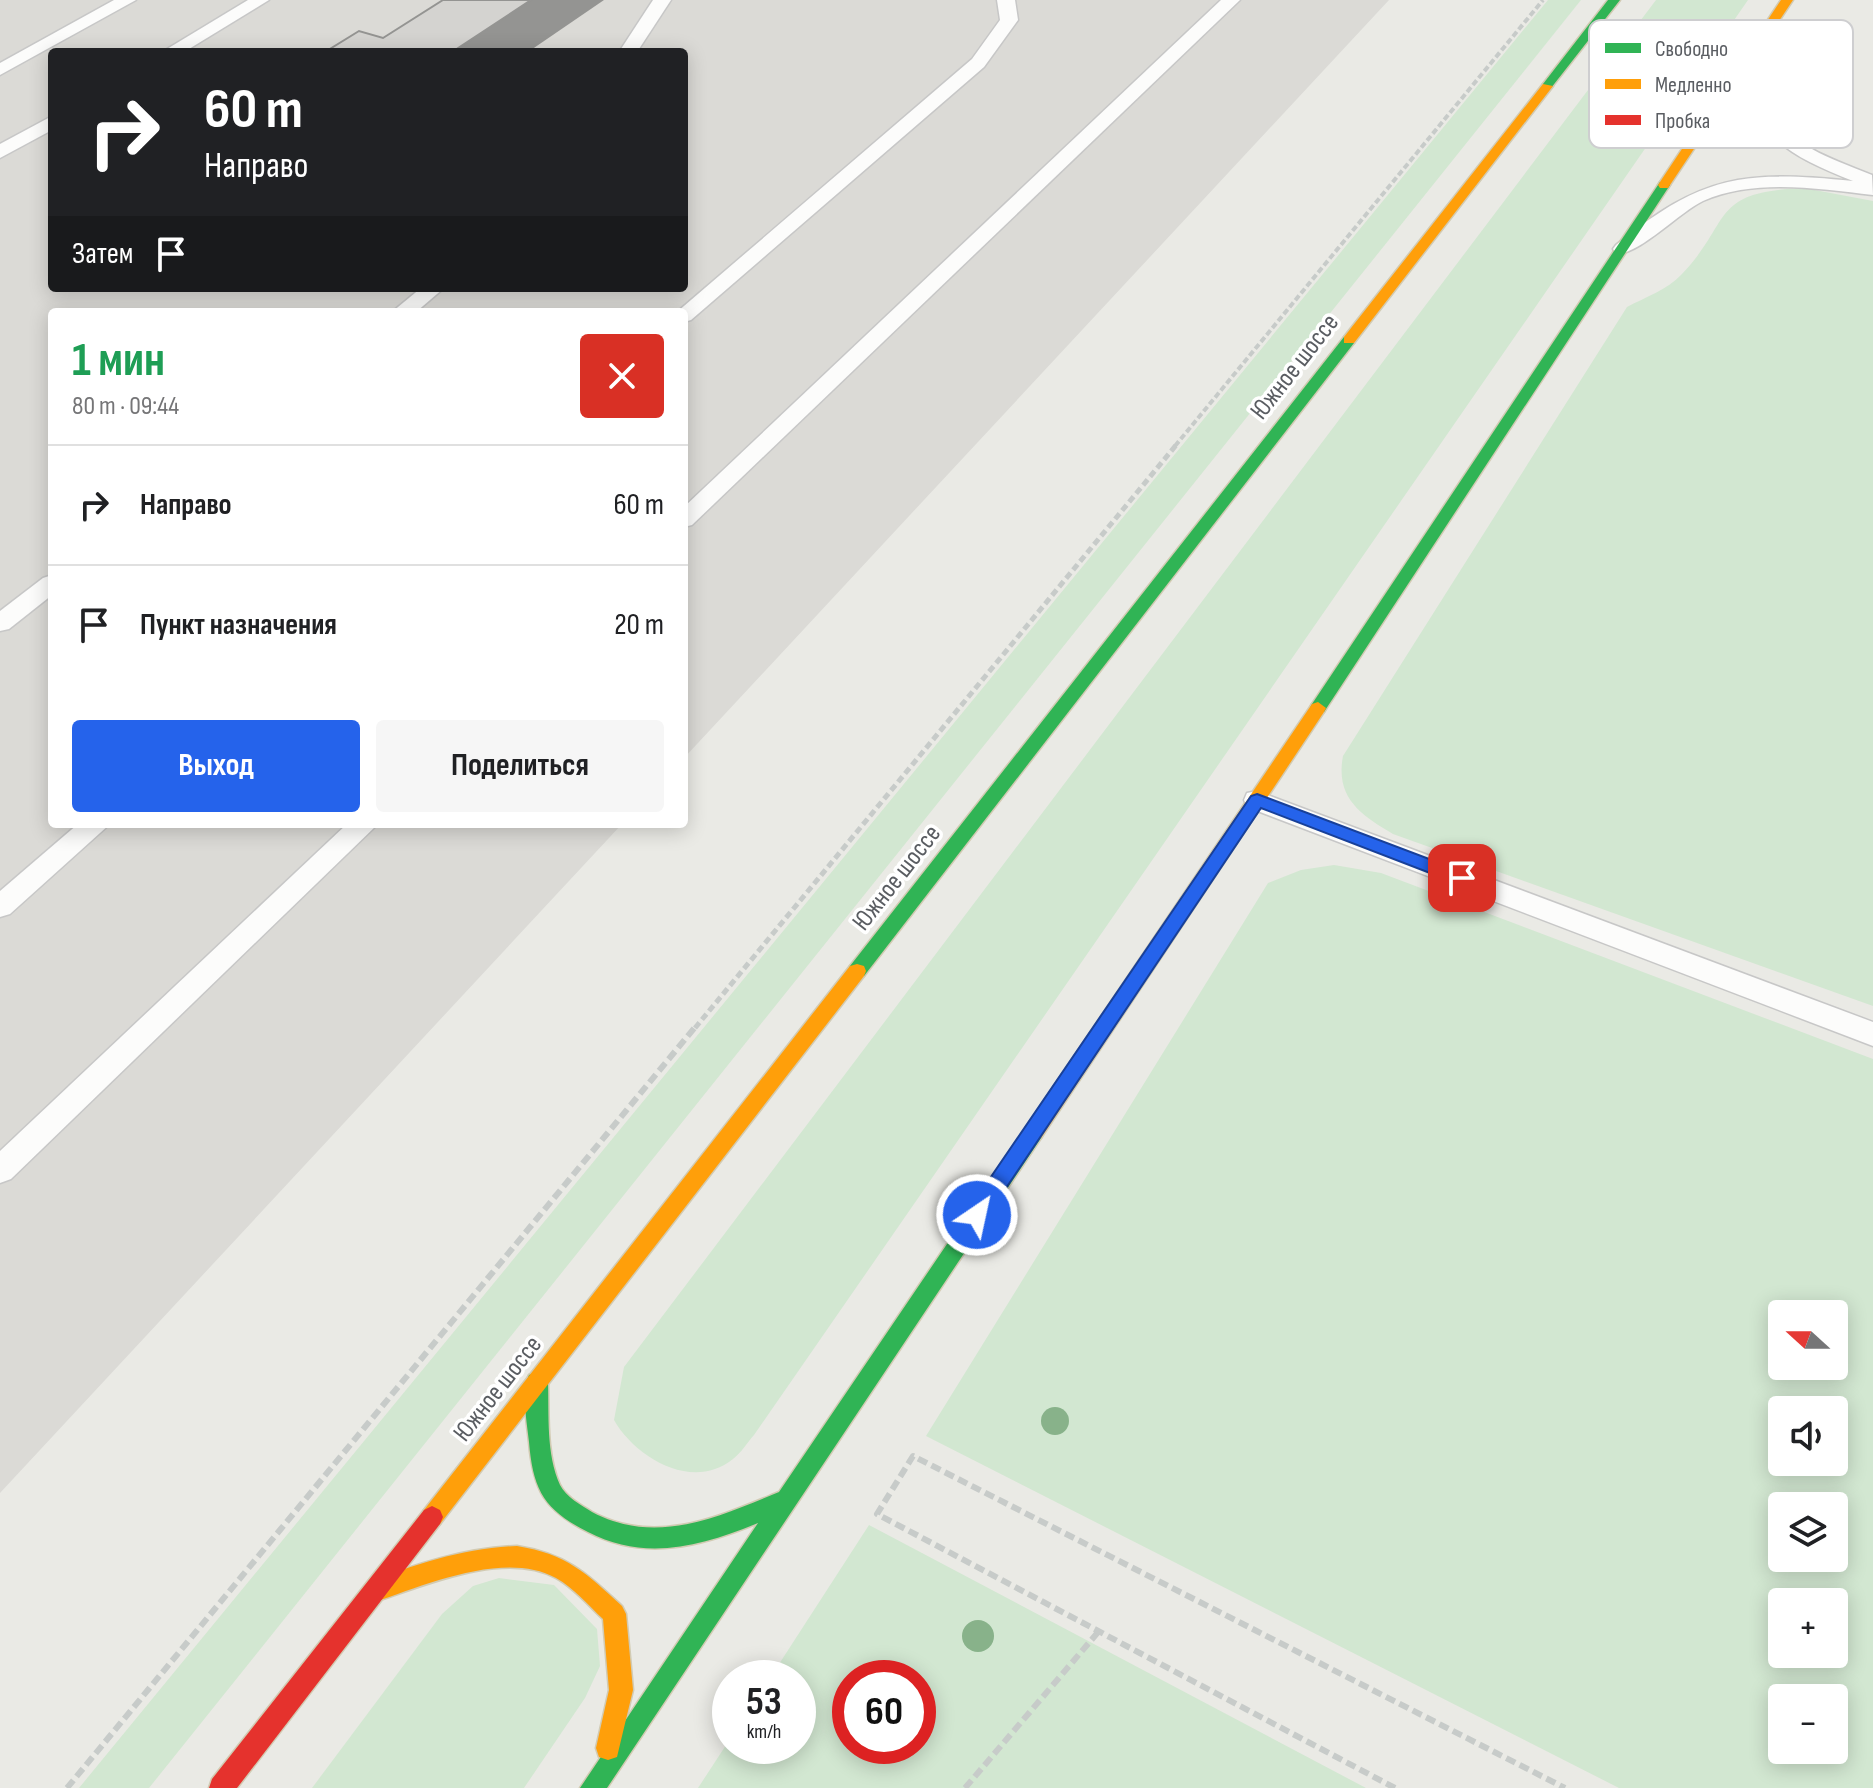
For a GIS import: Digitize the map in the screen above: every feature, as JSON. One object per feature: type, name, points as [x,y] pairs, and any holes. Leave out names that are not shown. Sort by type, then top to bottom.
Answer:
[{"type":"main road","name":"Южное шоссе","points":[[1598,20],[1614,0]]},
{"type":"main road","points":[[1774,20],[1787,0]]},
{"type":"main road","name":"Южное шоссе","points":[[221,1788],[1589,32]]},
{"type":"main road","points":[[597,1781],[1257,800],[1687,148]]},
{"type":"main road","points":[[537,1382],[543,1458],[551,1494],[587,1523],[626,1539],[669,1541],[722,1529],[784,1500]]},
{"type":"main road","points":[[375,1591],[467,1562],[515,1557],[560,1567],[614,1614],[621,1690],[597,1781]]},
{"type":"lane","points":[[0,70],[127,0]]},
{"type":"lane","points":[[178,48],[260,0]]},
{"type":"lane","points":[[631,48],[662,0]]},
{"type":"lane","points":[[688,313],[978,63],[1009,20],[1006,0]]},
{"type":"lane","points":[[688,516],[1231,0]]},
{"type":"lane","points":[[0,152],[48,124]]},
{"type":"lane","points":[[1798,148],[1810,157],[1873,182]]},
{"type":"lane","points":[[1616,254],[1668,214],[1705,193],[1770,184],[1814,183],[1873,189]]},
{"type":"lane","points":[[408,308],[429,292]]},
{"type":"lane","points":[[0,623],[48,586]]},
{"type":"lane","points":[[1257,800],[1873,1034]]},
{"type":"lane","points":[[0,907],[91,828]]},
{"type":"lane","points":[[0,1170],[360,828]]},
{"type":"path","points":[[67,1788],[1543,0]]},
{"type":"path","points":[[1395,1788],[877,1514],[913,1456],[1565,1788]]},
{"type":"path","points":[[965,1788],[1099,1631]]},
{"type":"shaded area","points":[[0,0],[1389,0],[688,754],[688,308],[48,308],[48,828],[618,828],[0,1493]]},
{"type":"green space","points":[[1548,0],[1581,0],[149,1788],[79,1788]]},
{"type":"green space","points":[[1656,0],[1748,0],[1734,20],[1641,20]]},
{"type":"green space","points":[[1589,89],[1589,148],[1645,148],[754,1435],[733,1459],[717,1468],[700,1472],[666,1466],[636,1446],[614,1420],[624,1367]]},
{"type":"green space","points":[[1804,188],[1873,201],[1873,1006],[1393,834],[1353,804],[1343,783],[1343,756],[1627,307],[1676,280],[1698,256],[1726,212],[1737,203],[1773,191]]},
{"type":"green space","points":[[1334,865],[1381,873],[1873,1059],[1873,1788],[1619,1788],[926,1436],[1268,883],[1301,870]]},
{"type":"green space","points":[[869,1525],[1366,1788],[698,1788],[714,1764],[816,1764],[816,1660],[782,1660]]},
{"type":"green space","points":[[499,1578],[554,1585],[597,1629],[600,1666],[585,1698],[524,1788],[312,1788],[442,1614],[473,1586]]},
{"type":"building","points":[[443,0],[531,0],[458,48],[331,48],[359,31],[383,38]]},
{"type":"traffic: fast","points":[[1598,20],[1614,0]]},
{"type":"traffic: fast","points":[[1547,86],[1589,32]]},
{"type":"traffic: fast","points":[[1318,708],[1664,185]]},
{"type":"traffic: fast","points":[[857,971],[1349,340]]},
{"type":"traffic: fast","points":[[592,1788],[1034,1132]]},
{"type":"traffic: fast","points":[[537,1382],[541,1451],[551,1491],[569,1510],[607,1531],[633,1538],[684,1536],[734,1522],[784,1500]]},
{"type":"traffic: slow","points":[[1774,20],[1787,0]]},
{"type":"traffic: slow","points":[[1349,340],[1547,86]]},
{"type":"traffic: slow","points":[[1664,185],[1689,148]]},
{"type":"traffic: slow","points":[[1034,1132],[1318,708]]},
{"type":"traffic: slow","points":[[432,1517],[857,971]]},
{"type":"traffic: slow","points":[[375,1591],[444,1568],[493,1558],[517,1557],[540,1561],[569,1573],[614,1614],[621,1690],[608,1748]]},
{"type":"traffic: jam","points":[[221,1788],[432,1517]]},
{"type":"route","points":[[977,1215],[1257,800],[1462,878]]}]
